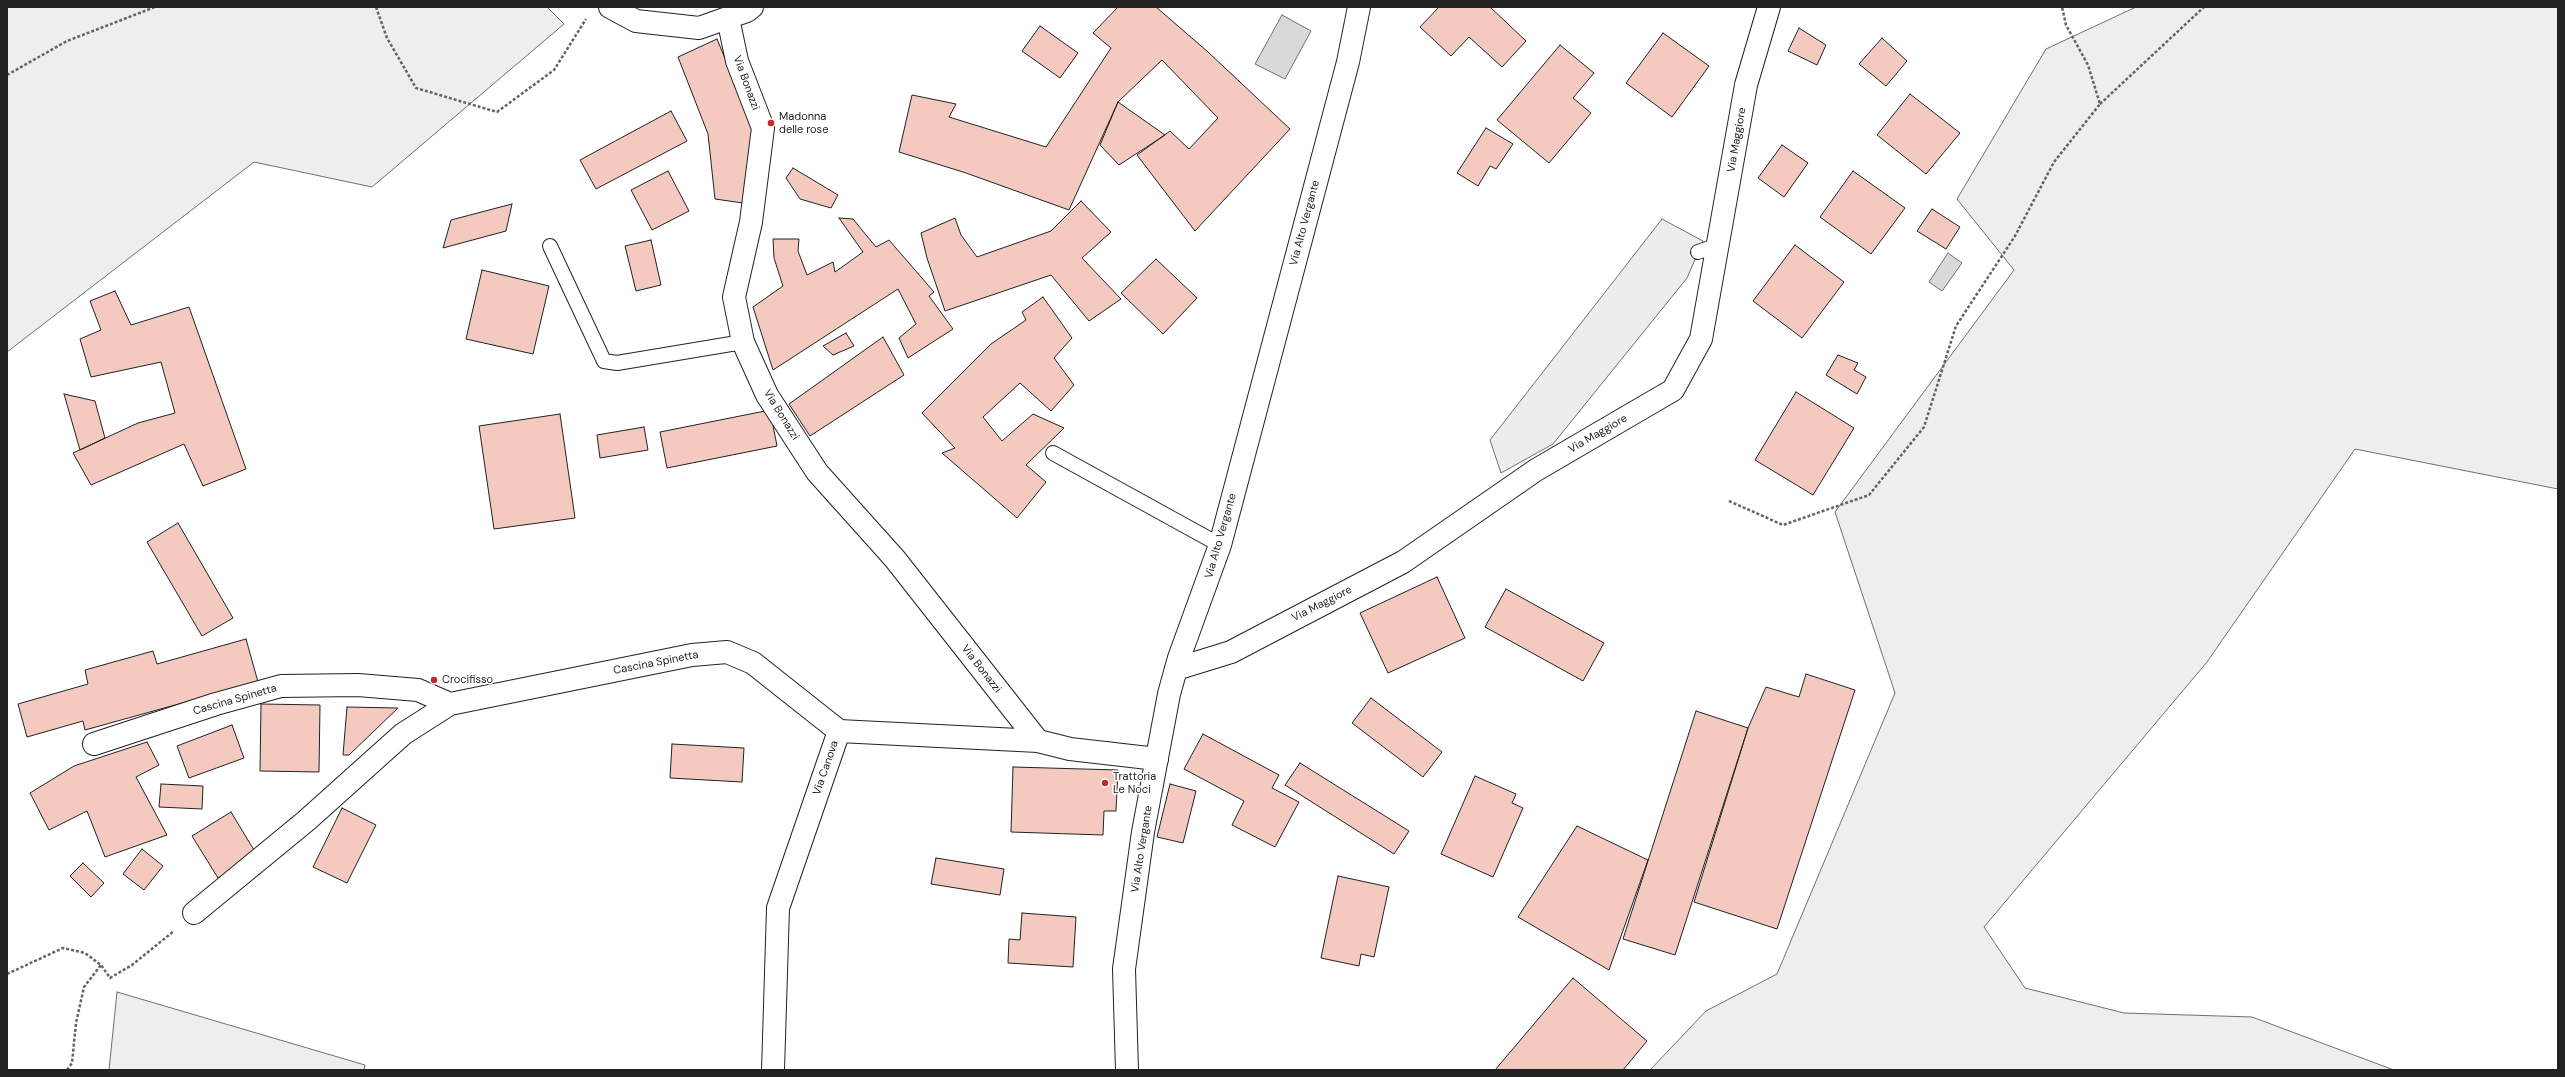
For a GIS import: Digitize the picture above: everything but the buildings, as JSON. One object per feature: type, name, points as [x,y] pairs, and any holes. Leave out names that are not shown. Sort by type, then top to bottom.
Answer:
[{"type":"street","points":[[600,10],[636,21],[699,28],[747,11],[752,7]]},
{"type":"street","name":"Via Alto Vergante","points":[[1127,1070],[1124,969],[1144,832],[1157,759],[1183,664],[1220,545],[1348,62],[1359,7]]},
{"type":"street","name":"Via Maggiore","points":[[1183,664],[1231,652],[1403,562],[1533,464],[1673,390],[1701,339],[1719,245],[1746,85],[1769,7]]},
{"type":"street","name":"Via Bonazzi","points":[[728,18],[737,61],[763,128],[751,222],[734,297],[743,342],[768,395],[817,472],[895,559],[1038,742]]},
{"type":"street","name":"Cascina Spinetta","points":[[194,913],[306,821],[403,734],[450,704],[692,655],[727,652],[754,663],[839,732]]},
{"type":"street","name":"Cascina Spinetta","points":[[94,744],[216,704],[281,686],[358,685],[418,690],[450,704]]},
{"type":"street","name":"Via Canova","points":[[773,1070],[778,908],[839,732],[1038,742],[1070,749],[1157,759]]},
{"type":"lane","points":[[1698,252],[1719,245]]},
{"type":"lane","points":[[550,246],[604,361],[617,363],[743,342]]},
{"type":"lane","points":[[1053,453],[1220,545]]},
{"type":"path","points":[[7,76],[67,41],[155,7]]},
{"type":"path","points":[[376,7],[387,38],[416,88],[497,112],[554,70],[600,10]]},
{"type":"path","points":[[2062,7],[2066,25],[2088,65],[2100,104]]},
{"type":"path","points":[[1729,501],[1783,525],[1869,495],[1924,427],[1956,326],[2015,236],[2054,162],[2100,104],[2204,7]]},
{"type":"path","points":[[7,974],[63,948],[85,953],[101,966],[110,978],[132,966],[194,913]]},
{"type":"path","points":[[68,1070],[72,1063],[76,1023],[84,986],[101,966]]},
{"type":"shaded area","points":[[7,7],[547,7],[564,24],[372,187],[254,162],[7,352]]},
{"type":"shaded area","points":[[2136,7],[2558,7],[2558,489],[2355,449],[2207,662],[1984,927],[2025,988],[2124,1013],[2252,1017],[2394,1070],[1650,1070],[1706,1011],[1777,974],[1895,693],[1835,512],[2014,270],[1957,199],[2046,49]]},
{"type":"shaded area","points":[[1282,15],[1311,31],[1285,79],[1255,64]]},
{"type":"shaded area","points":[[1662,219],[1703,241],[1687,278],[1553,444],[1501,473],[1490,440]]},
{"type":"shaded area","points":[[1948,253],[1962,263],[1942,291],[1929,282]]},
{"type":"shaded area","points":[[117,992],[365,1065],[364,1070],[109,1070]]},
{"type":"place","name":"Madonna delle rose","points":[[771,123]]},
{"type":"place","name":"Crocifisso","points":[[434,680]]},
{"type":"place","name":"Trattoria Le Noci","points":[[1105,783]]}]
